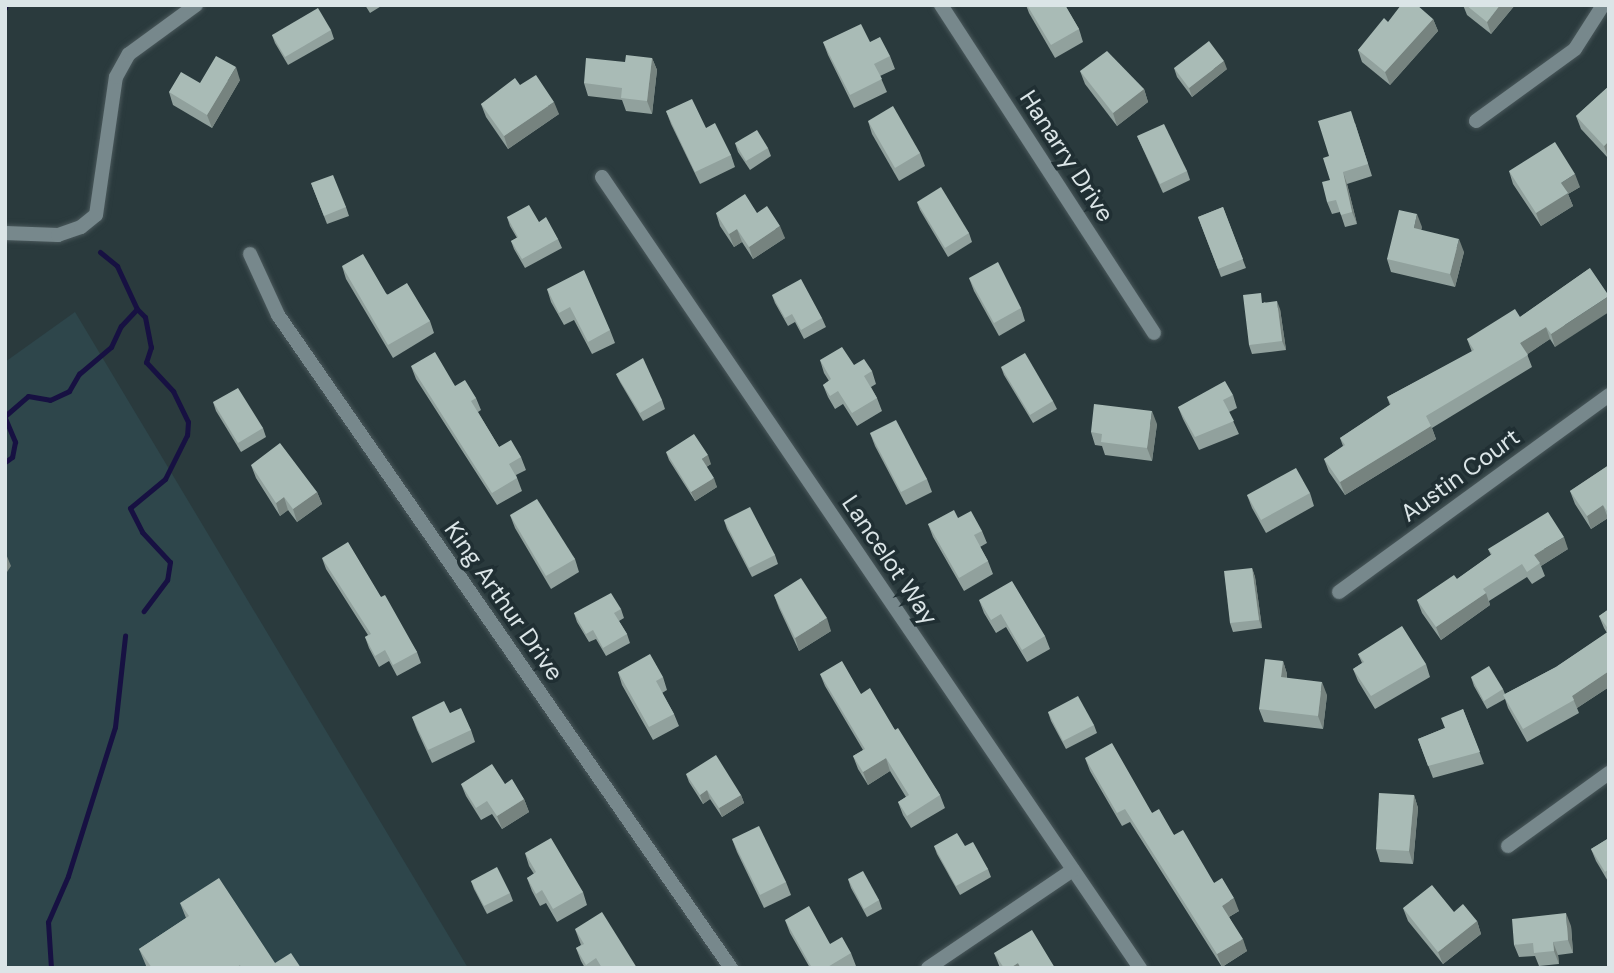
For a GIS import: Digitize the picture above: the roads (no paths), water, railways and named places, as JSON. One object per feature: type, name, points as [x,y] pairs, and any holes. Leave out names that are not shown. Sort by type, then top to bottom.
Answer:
[{"type":"street","points":[[5,233],[58,234],[81,228],[96,215],[116,77],[129,54],[196,5]]},
{"type":"street","name":"Hanarry Drive","points":[[941,5],[1154,333]]},
{"type":"street","points":[[1476,121],[1575,49],[1603,5]]},
{"type":"street","name":"Lancelot Way","points":[[602,177],[1140,968]]},
{"type":"street","name":"King Arthur Drive","points":[[250,254],[278,315],[731,968]]},
{"type":"street","name":"Austin Court","points":[[1339,592],[1609,395]]},
{"type":"street","points":[[1508,846],[1609,773]]},
{"type":"street","points":[[928,968],[1073,870]]},
{"type":"waterway","points":[[100,252],[117,266],[137,309],[145,317],[151,347],[146,362],[173,391],[188,422],[187,435],[165,479],[130,508],[142,532],[170,562],[167,580],[144,611]]},
{"type":"waterway","points":[[5,416],[28,396],[50,400],[69,391],[79,374],[111,347],[121,326],[137,309]]},
{"type":"waterway","points":[[5,418],[15,442],[12,457],[5,462]]},
{"type":"waterway","points":[[51,968],[48,922],[68,876],[115,727],[125,636]]}]
